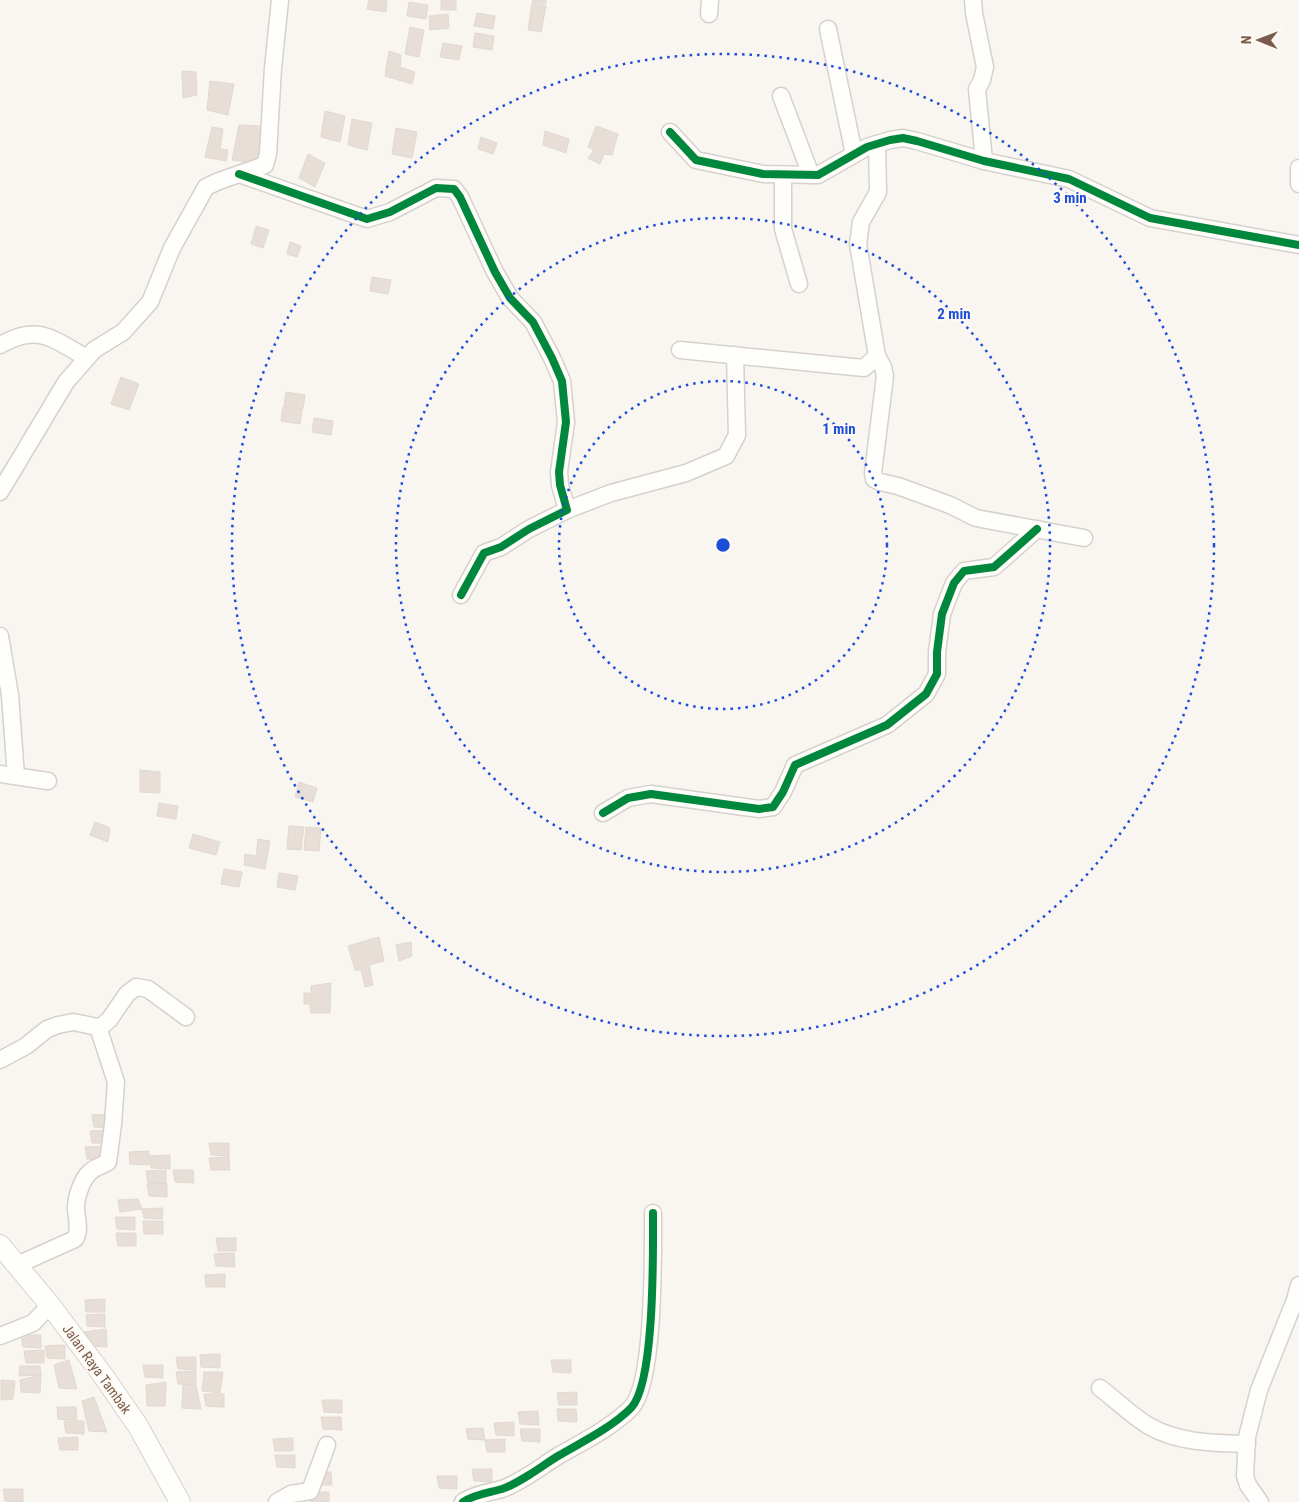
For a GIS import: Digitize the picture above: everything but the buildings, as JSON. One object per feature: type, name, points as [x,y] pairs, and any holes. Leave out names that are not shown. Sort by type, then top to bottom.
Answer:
[{"type":"street","points":[[0,492],[66,382],[94,350],[123,332],[150,302],[172,248],[206,187],[219,180],[263,167],[267,162],[273,68],[280,0]]},
{"type":"street","points":[[973,0],[985,67],[982,80],[977,89],[984,161]]},
{"type":"street","points":[[828,29],[854,154]]},
{"type":"street","points":[[781,96],[811,175]]},
{"type":"street","points":[[670,132],[696,160],[763,174],[818,175],[867,147],[903,138],[984,161],[1069,179],[1150,218],[1292,244],[1299,258]]},
{"type":"street","points":[[877,144],[878,192],[861,222],[858,244],[877,356],[885,376],[873,474],[874,479],[950,505],[976,518],[1084,538]]},
{"type":"street","points":[[1299,168],[1299,184]]},
{"type":"street","points":[[239,174],[367,219],[390,212],[436,188],[454,189],[463,202],[495,272],[510,298],[533,322],[562,381],[566,422],[559,472],[560,485],[567,510]]},
{"type":"street","points":[[783,174],[783,229],[799,284]]},
{"type":"street","points":[[0,345],[12,338],[29,334],[44,335],[87,358]]},
{"type":"street","points":[[680,350],[864,368],[877,356]]},
{"type":"street","points":[[461,595],[484,553],[500,547],[529,529],[567,510],[611,493],[686,473],[726,456],[737,435],[735,355]]},
{"type":"street","points":[[603,813],[628,798],[651,794],[760,809],[773,807],[783,792],[795,764],[887,725],[926,694],[937,674],[937,652],[942,614],[954,583],[964,571],[994,567],[1037,530]]},
{"type":"street","points":[[0,636],[10,694],[8,775],[48,781]]},
{"type":"street","points":[[0,1060],[26,1046],[47,1029],[58,1025],[73,1022],[98,1027],[103,1025],[109,1020],[127,994],[136,987],[148,989],[186,1017]]},
{"type":"street","points":[[17,1265],[76,1239],[78,1231],[76,1206],[84,1180],[90,1172],[108,1162],[116,1082],[98,1027]]},
{"type":"street","points":[[463,1502],[473,1496],[504,1488],[530,1474],[604,1428],[632,1407],[641,1390],[649,1344],[654,1214]]},
{"type":"street","name":"Jalan Raya Tambak","points":[[0,1245],[50,1305],[102,1374],[138,1426],[180,1502]]},
{"type":"street","points":[[1260,1502],[1248,1486],[1245,1476],[1247,1444],[1259,1390],[1295,1300],[1299,1285]]},
{"type":"street","points":[[0,1336],[33,1323],[50,1305]]},
{"type":"street","points":[[1100,1388],[1148,1426],[1162,1432],[1210,1443],[1247,1444]]},
{"type":"street","points":[[277,1502],[291,1494],[310,1491],[327,1444]]},
{"type":"cycle path","points":[[670,132],[696,160],[763,174],[818,175],[867,147],[903,138],[984,161],[1069,179],[1150,218],[1299,245]]},
{"type":"cycle path","points":[[239,174],[367,219],[390,212],[436,188],[454,189],[460,197],[495,272],[510,298],[533,322],[552,358],[562,381],[566,422],[559,472],[560,485],[567,510],[529,529],[501,547],[484,553],[461,595]]},
{"type":"cycle path","points":[[603,813],[628,798],[651,794],[759,809],[773,807],[783,792],[795,765],[887,725],[926,694],[937,674],[937,652],[942,614],[954,583],[964,571],[994,567],[1037,529]]},
{"type":"cycle path","points":[[463,1502],[477,1495],[505,1488],[519,1481],[605,1428],[631,1408],[639,1394],[649,1346],[653,1213]]}]
